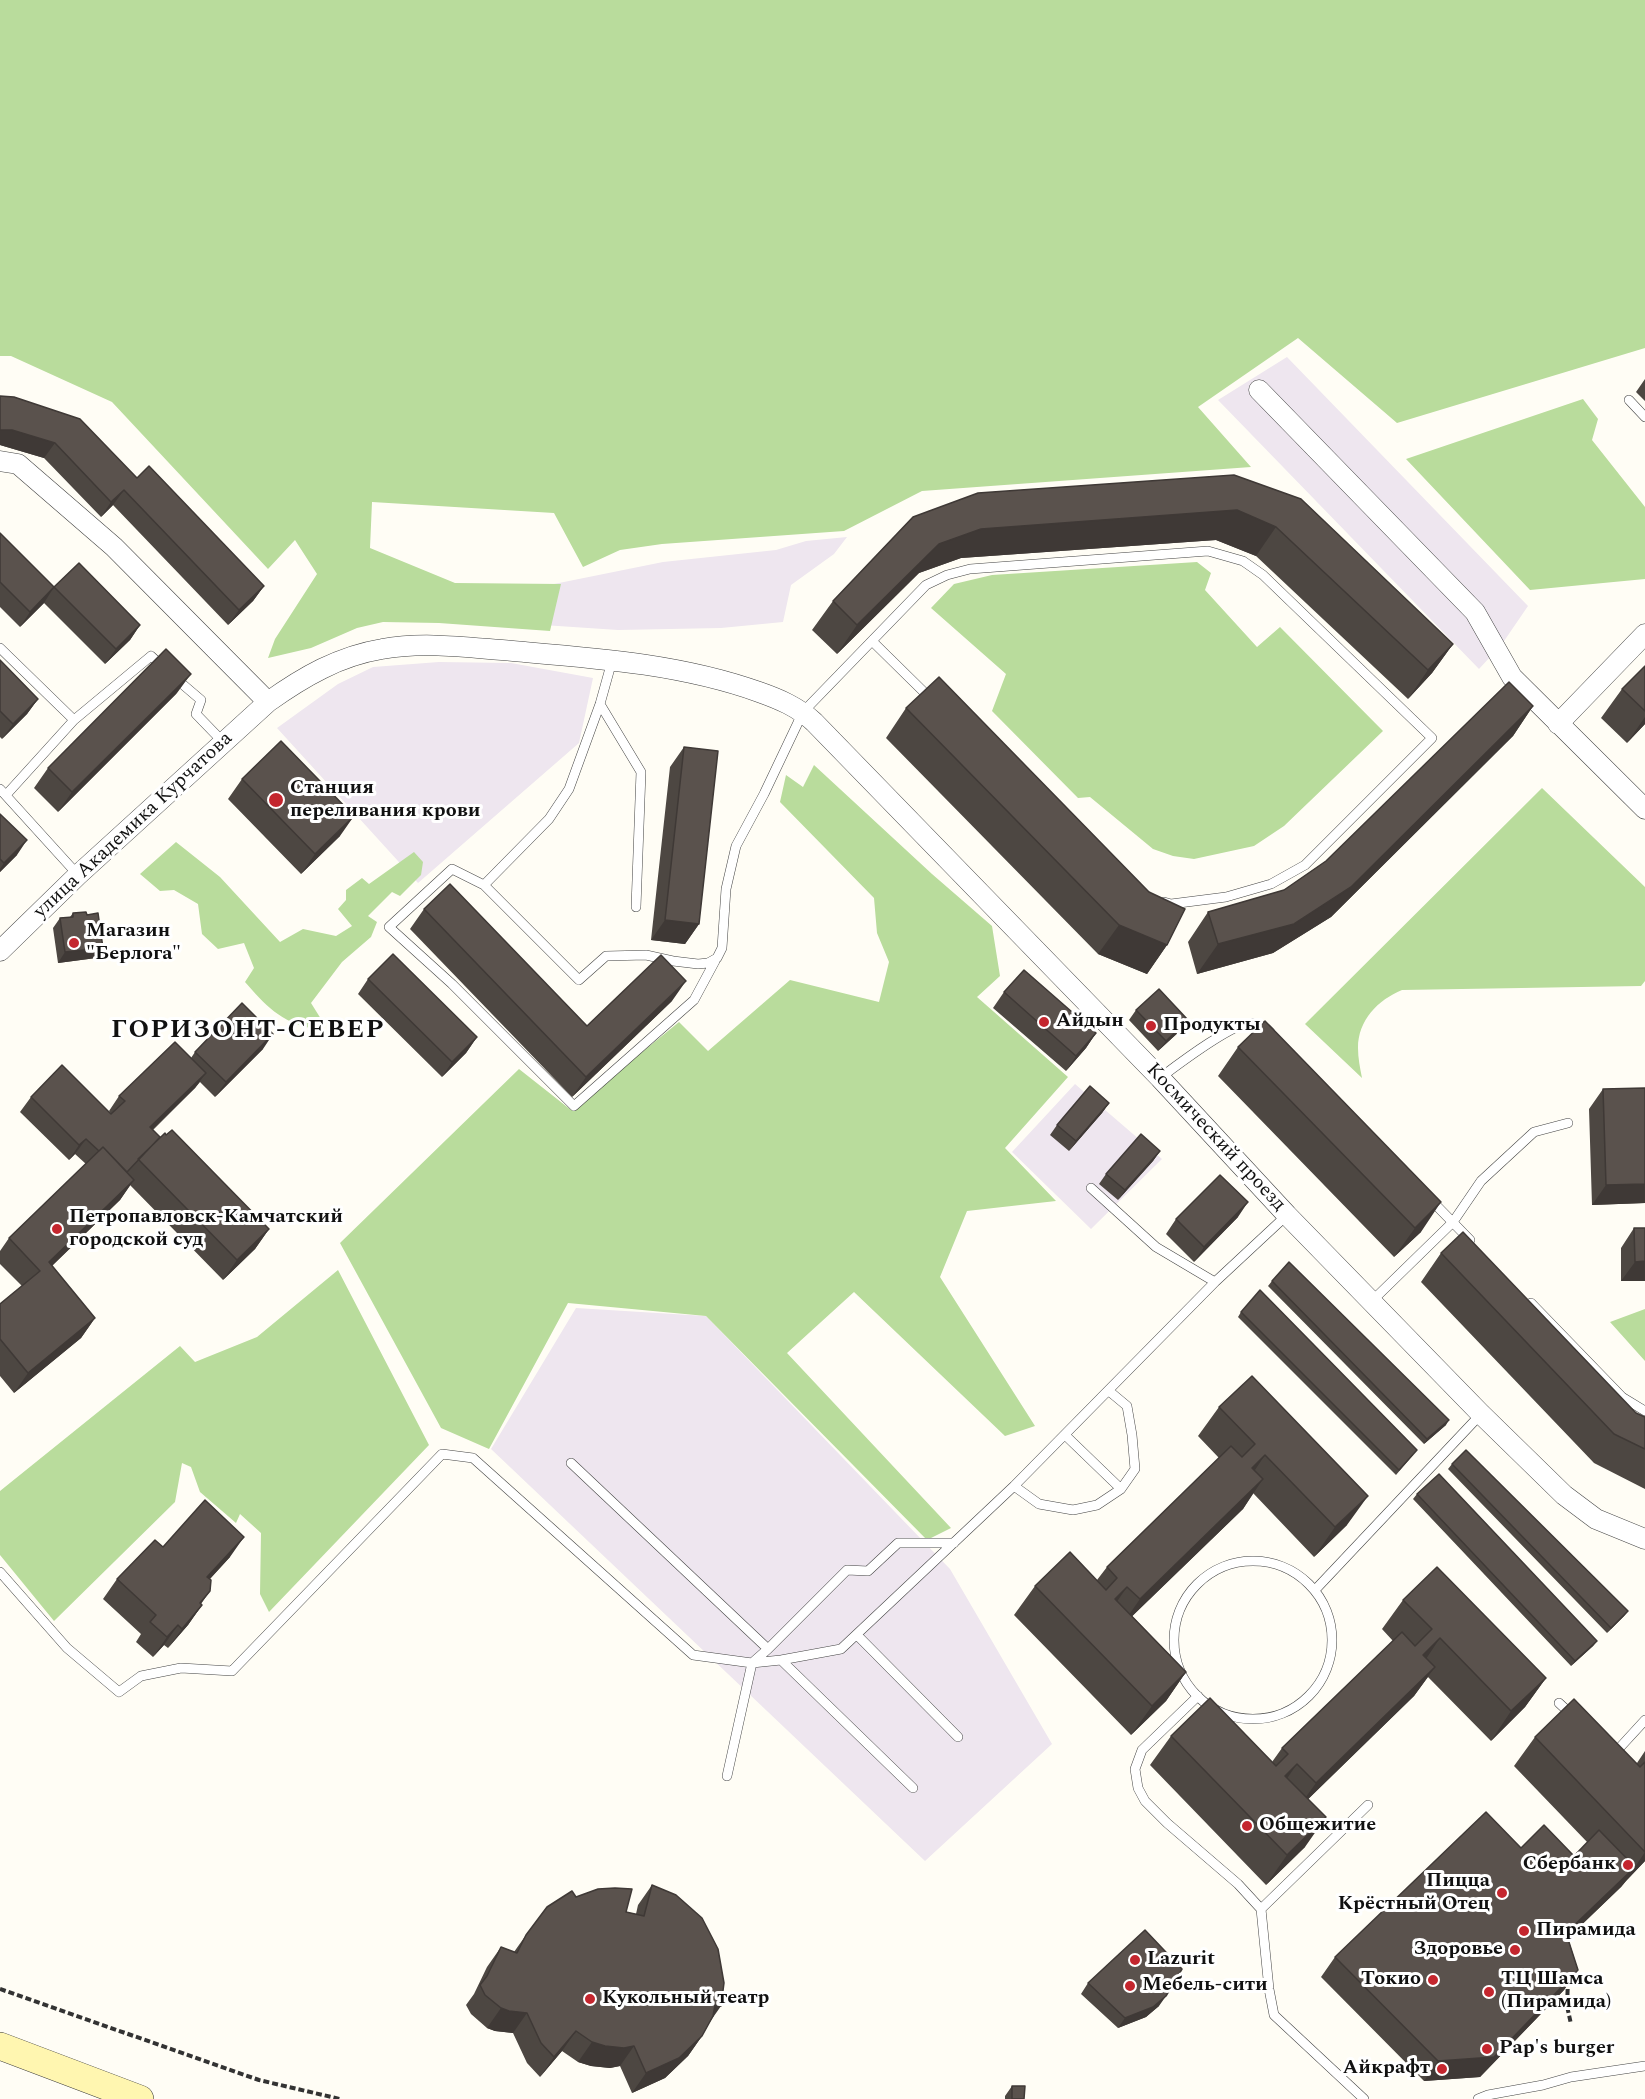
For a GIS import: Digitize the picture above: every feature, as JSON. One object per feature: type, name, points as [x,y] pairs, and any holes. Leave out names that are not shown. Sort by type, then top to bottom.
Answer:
[{"type":"main road","points":[[0,2046],[140,2099]]},
{"type":"street","points":[[1259,390],[1475,612],[1512,677],[1645,809]]},
{"type":"street","points":[[0,461],[18,464],[114,547],[268,702]]},
{"type":"street","points":[[1558,723],[1645,634]]},
{"type":"street","name":"улица Академика Курчатова","points":[[0,951],[78,875],[268,702],[301,679],[335,662],[366,652],[396,646],[454,647],[612,661],[726,681],[782,701],[803,712]]},
{"type":"street","name":"Космический проезд","points":[[803,712],[1160,1078],[1287,1215],[1481,1414],[1564,1495],[1596,1520],[1645,1539]]},
{"type":"lane","points":[[1629,400],[1645,417]]},
{"type":"lane","points":[[715,960],[698,964],[672,962],[646,955],[606,956],[579,980],[484,885],[452,869],[389,927],[452,984],[574,1106],[694,1000],[722,948],[726,889],[736,846],[773,777],[803,712],[926,585],[948,575],[970,569],[1208,551],[1243,561],[1263,575],[1432,738],[1305,865],[1271,884],[1226,897],[1171,904],[1153,898]]},
{"type":"lane","points":[[872,641],[939,707]]},
{"type":"lane","points":[[0,648],[74,720]]},
{"type":"lane","points":[[78,875],[3,792],[74,720],[151,656],[201,700],[196,714],[224,743]]},
{"type":"lane","points":[[484,885],[549,819],[569,789],[600,704],[612,661]]},
{"type":"lane","points":[[600,704],[641,772],[636,907]]},
{"type":"lane","points":[[1160,1078],[1232,1028],[1252,1022],[1266,1028],[1275,1036]]},
{"type":"lane","points":[[1372,1300],[1453,1222],[1481,1181],[1534,1132],[1568,1123]]},
{"type":"lane","points":[[1091,1188],[1156,1247],[1215,1282]]},
{"type":"lane","points":[[1421,1188],[1477,1247]]},
{"type":"lane","points":[[0,1572],[67,1648],[119,1692],[141,1676],[181,1668],[232,1671],[442,1454],[474,1458],[693,1655],[752,1662],[781,1660],[841,1649],[1014,1486],[1215,1282],[1287,1215]]},
{"type":"lane","points":[[1526,1297],[1622,1397],[1645,1412]]},
{"type":"lane","points":[[1014,1486],[1039,1504],[1073,1510],[1097,1505],[1121,1490],[1135,1470],[1132,1435],[1127,1406],[1109,1391]]},
{"type":"lane","points":[[1315,1590],[1481,1414]]},
{"type":"lane","points":[[1065,1435],[1121,1490]]},
{"type":"lane","points":[[571,1462],[768,1649]]},
{"type":"lane","points":[[727,1776],[752,1662],[768,1649],[847,1569],[868,1571],[898,1543],[954,1543]]},
{"type":"lane","points":[[1246,1561],[1272,1563],[1296,1573],[1315,1590],[1328,1613],[1333,1639],[1328,1665],[1316,1688],[1296,1706],[1272,1717],[1245,1719],[1220,1712],[1198,1696],[1183,1676],[1175,1652],[1175,1626],[1184,1601],[1200,1581],[1221,1567],[1246,1561]]},
{"type":"lane","points":[[857,1635],[958,1737]]},
{"type":"lane","points":[[781,1660],[913,1788]]},
{"type":"lane","points":[[1198,1696],[1142,1750],[1136,1764],[1135,1781],[1149,1806],[1238,1884],[1261,1910],[1274,2015],[1364,2099]]},
{"type":"lane","points":[[1559,1703],[1582,1725]]},
{"type":"lane","points":[[1605,1747],[1612,1755],[1645,1720]]},
{"type":"lane","points":[[1261,1910],[1368,1805]]},
{"type":"lane","points":[[1478,2099],[1570,2077],[1645,2066]]},
{"type":"path","points":[[1568,1976],[1567,2006],[1571,2024]]},
{"type":"path","points":[[0,1989],[259,2080],[340,2099]]},
{"type":"shaded area","points":[[1287,357],[1528,606],[1502,644],[1479,669],[1218,400]]},
{"type":"shaded area","points":[[847,537],[834,554],[791,585],[783,622],[721,628],[618,630],[453,619],[455,604],[663,562],[776,550],[806,541]]},
{"type":"shaded area","points":[[439,662],[511,663],[593,678],[579,743],[418,883],[277,728],[338,684],[373,667]]},
{"type":"shaded area","points":[[1075,1084],[1162,1159],[1091,1229],[1012,1152]]},
{"type":"shaded area","points":[[576,1308],[706,1316],[950,1569],[1052,1744],[925,1861],[491,1449]]},
{"type":"green space","points":[[0,0],[1645,0],[1645,348],[1397,423],[1298,338],[1198,407],[1251,467],[922,491],[844,531],[662,544],[620,550],[583,567],[554,513],[372,502],[370,548],[455,583],[561,584],[550,631],[439,623],[383,622],[357,628],[311,648],[268,658],[275,639],[317,574],[295,540],[268,569],[112,402],[11,356],[0,356]]},
{"type":"green space","points":[[1583,399],[1598,419],[1592,440],[1645,507],[1645,579],[1530,590],[1406,459]]},
{"type":"green space","points":[[1197,562],[1211,573],[1205,590],[1257,647],[1280,627],[1383,731],[1284,826],[1254,846],[1194,859],[1173,856],[1153,849],[1090,797],[1078,798],[992,711],[1006,674],[931,608],[954,584],[992,575]]},
{"type":"green space","points":[[814,765],[992,926],[1000,976],[977,997],[1068,1077],[1005,1148],[1056,1201],[967,1211],[940,1277],[1035,1426],[1005,1436],[854,1292],[787,1353],[951,1528],[927,1540],[706,1316],[568,1303],[489,1449],[441,1428],[340,1243],[519,1069],[571,1110],[679,1022],[708,1051],[790,980],[879,1002],[889,962],[877,933],[874,898],[780,802],[786,775],[803,787]]},
{"type":"green space","points":[[1542,788],[1645,887],[1645,981],[1641,986],[1402,990],[1385,999],[1366,1020],[1358,1048],[1362,1078],[1305,1024]]},
{"type":"green space","points":[[176,842],[220,877],[280,942],[303,929],[336,936],[352,926],[338,909],[346,900],[346,890],[362,878],[369,884],[414,852],[423,862],[421,875],[400,896],[392,892],[368,916],[377,922],[371,937],[342,962],[311,1003],[321,1019],[311,1028],[282,1017],[245,982],[254,968],[244,943],[218,949],[202,934],[198,904],[174,890],[160,891],[140,874]]},
{"type":"green space","points":[[338,1270],[429,1445],[269,1612],[260,1594],[261,1533],[240,1514],[236,1523],[200,1492],[191,1467],[182,1463],[175,1502],[54,1621],[0,1555],[0,1491],[180,1346],[195,1362],[257,1337]]},
{"type":"green space","points":[[1645,1309],[1645,1361],[1610,1322]]},
{"type":"building","points":[[0,396],[14,397],[80,419],[137,478],[149,466],[264,586],[239,610],[124,490],[111,502],[55,443],[12,430],[0,430]]},
{"type":"building","points":[[1234,475],[1301,499],[1453,644],[1428,670],[1276,527],[1237,510],[981,529],[939,544],[857,625],[833,601],[913,517],[978,493]]},
{"type":"building","points":[[0,533],[54,587],[30,612],[0,582]]},
{"type":"building","points":[[79,563],[140,625],[116,649],[54,587]]},
{"type":"building","points":[[166,649],[191,674],[72,792],[48,768]]},
{"type":"building","points":[[0,660],[38,699],[13,724],[0,711]]},
{"type":"building","points":[[1645,666],[1645,711],[1622,689]]},
{"type":"building","points":[[939,677],[1149,892],[1185,909],[1167,945],[1119,925],[906,708]]},
{"type":"building","points":[[1509,682],[1533,706],[1351,887],[1294,924],[1218,944],[1208,912],[1284,890],[1326,861]]},
{"type":"building","points":[[281,741],[354,816],[315,854],[242,779]]},
{"type":"building","points":[[684,747],[718,751],[699,924],[665,920]]},
{"type":"building","points":[[0,814],[27,840],[4,863],[0,859]]},
{"type":"building","points":[[450,884],[587,1026],[661,955],[686,981],[586,1077],[424,909]]},
{"type":"building","points":[[86,912],[87,915],[98,913],[103,948],[65,952],[60,918],[73,917],[73,913]]},
{"type":"building","points":[[393,954],[477,1037],[452,1062],[368,979]]},
{"type":"building","points":[[1024,970],[1096,1033],[1076,1056],[1004,992]]},
{"type":"building","points":[[1159,989],[1188,1020],[1166,1041],[1136,1010]]},
{"type":"building","points":[[242,1003],[273,1034],[226,1082],[195,1052]]},
{"type":"building","points":[[1265,1021],[1441,1202],[1415,1228],[1238,1047]]},
{"type":"building","points":[[175,1042],[206,1073],[150,1127],[160,1137],[127,1172],[103,1147],[99,1151],[86,1139],[79,1145],[31,1097],[62,1065],[111,1114],[125,1101],[119,1096]]},
{"type":"building","points":[[1090,1086],[1109,1103],[1076,1141],[1057,1125]]},
{"type":"building","points":[[1645,1088],[1645,1184],[1606,1185],[1603,1089]]},
{"type":"building","points":[[172,1130],[269,1229],[237,1260],[138,1159],[165,1133],[166,1135]]},
{"type":"building","points":[[1141,1134],[1160,1151],[1125,1190],[1106,1174]]},
{"type":"building","points":[[103,1147],[134,1180],[49,1262],[95,1318],[28,1373],[0,1339],[0,1304],[40,1271],[9,1238]]},
{"type":"building","points":[[1220,1175],[1248,1202],[1204,1247],[1176,1219]]},
{"type":"building","points":[[1634,1228],[1645,1228],[1645,1261],[1635,1262]]},
{"type":"building","points":[[1463,1232],[1636,1413],[1645,1417],[1645,1449],[1614,1434],[1441,1253]]},
{"type":"building","points":[[1289,1262],[1449,1420],[1427,1439],[1272,1281]]},
{"type":"building","points":[[1260,1290],[1417,1450],[1399,1470],[1241,1312]]},
{"type":"building","points":[[1252,1376],[1368,1496],[1335,1527],[1265,1455],[1252,1468],[1263,1479],[1140,1599],[1127,1587],[1115,1599],[1186,1672],[1152,1706],[1035,1586],[1070,1552],[1106,1590],[1117,1578],[1107,1567],[1231,1446],[1242,1457],[1255,1444],[1219,1407]]},
{"type":"building","points":[[1466,1450],[1628,1611],[1611,1628],[1452,1464]]},
{"type":"building","points":[[1439,1474],[1597,1641],[1575,1661],[1417,1494]]},
{"type":"building","points":[[205,1500],[244,1537],[207,1577],[211,1580],[210,1591],[200,1603],[202,1605],[182,1629],[178,1625],[167,1637],[150,1622],[156,1615],[117,1579],[155,1540],[163,1547]]},
{"type":"building","points":[[1437,1567],[1546,1678],[1511,1711],[1440,1638],[1423,1655],[1435,1667],[1316,1783],[1297,1764],[1285,1776],[1326,1817],[1287,1855],[1171,1736],[1210,1698],[1276,1766],[1288,1754],[1282,1748],[1402,1632],[1415,1646],[1432,1629],[1403,1600]]},
{"type":"building","points":[[1574,1699],[1640,1767],[1645,1762],[1645,1852],[1535,1737]]},
{"type":"building","name":"Пирамида","points":[[1486,1812],[1521,1848],[1544,1825],[1574,1856],[1599,1830],[1635,1867],[1566,1933],[1578,1970],[1494,2057],[1438,2061],[1335,1957]]},
{"type":"building","name":"Кукольный театр","points":[[652,1885],[676,1895],[702,1918],[718,1949],[724,1983],[721,2006],[715,2005],[713,2016],[702,2036],[679,2058],[646,2073],[634,2046],[624,2048],[605,2046],[592,2042],[576,2031],[554,2057],[541,2043],[527,2013],[501,2008],[485,1995],[480,1985],[501,1947],[517,1953],[526,1935],[547,1907],[572,1891],[576,1897],[598,1889],[632,1889],[626,1912],[644,1916]]},
{"type":"building","name":"Мебель-сити","points":[[1145,1930],[1182,1969],[1166,1996],[1153,2007],[1125,2018],[1088,1983]]},
{"type":"building","points":[[1012,2086],[1025,2086],[1024,2099],[1012,2099]]},
{"type":"place","name":"Станция переливания крови","points":[[276,800]]},
{"type":"place","name":"Магазин \"Берлога\"","points":[[74,943]]},
{"type":"place","name":"Айдын","points":[[1044,1022]]},
{"type":"place","name":"Продукты","points":[[1151,1026]]},
{"type":"place","name":"Петропавловск-Камчатский городской суд","points":[[57,1229]]},
{"type":"place","name":"Общежитие","points":[[1247,1826]]},
{"type":"place","name":"Сбербанк","points":[[1628,1865]]},
{"type":"place","name":"Пицца Крёстный Отец","points":[[1502,1893]]},
{"type":"place","name":"Пирамида","points":[[1524,1931]]},
{"type":"place","name":"Здоровье","points":[[1515,1950]]},
{"type":"place","name":"Lazurit","points":[[1135,1960]]},
{"type":"place","name":"Токио","points":[[1433,1980]]},
{"type":"place","name":"Мебель-сити","points":[[1130,1986]]},
{"type":"place","name":"ТЦ Шамса (Пирамида)","points":[[1489,1992]]},
{"type":"place","name":"Кукольный театр","points":[[590,1999]]},
{"type":"place","name":"Pap's burger","points":[[1487,2049]]},
{"type":"place","name":"Айкрафт","points":[[1442,2069]]},
{"type":"district","name":"ГОРИЗОНТ-СЕВЕР","points":[[248,1032]]}]
